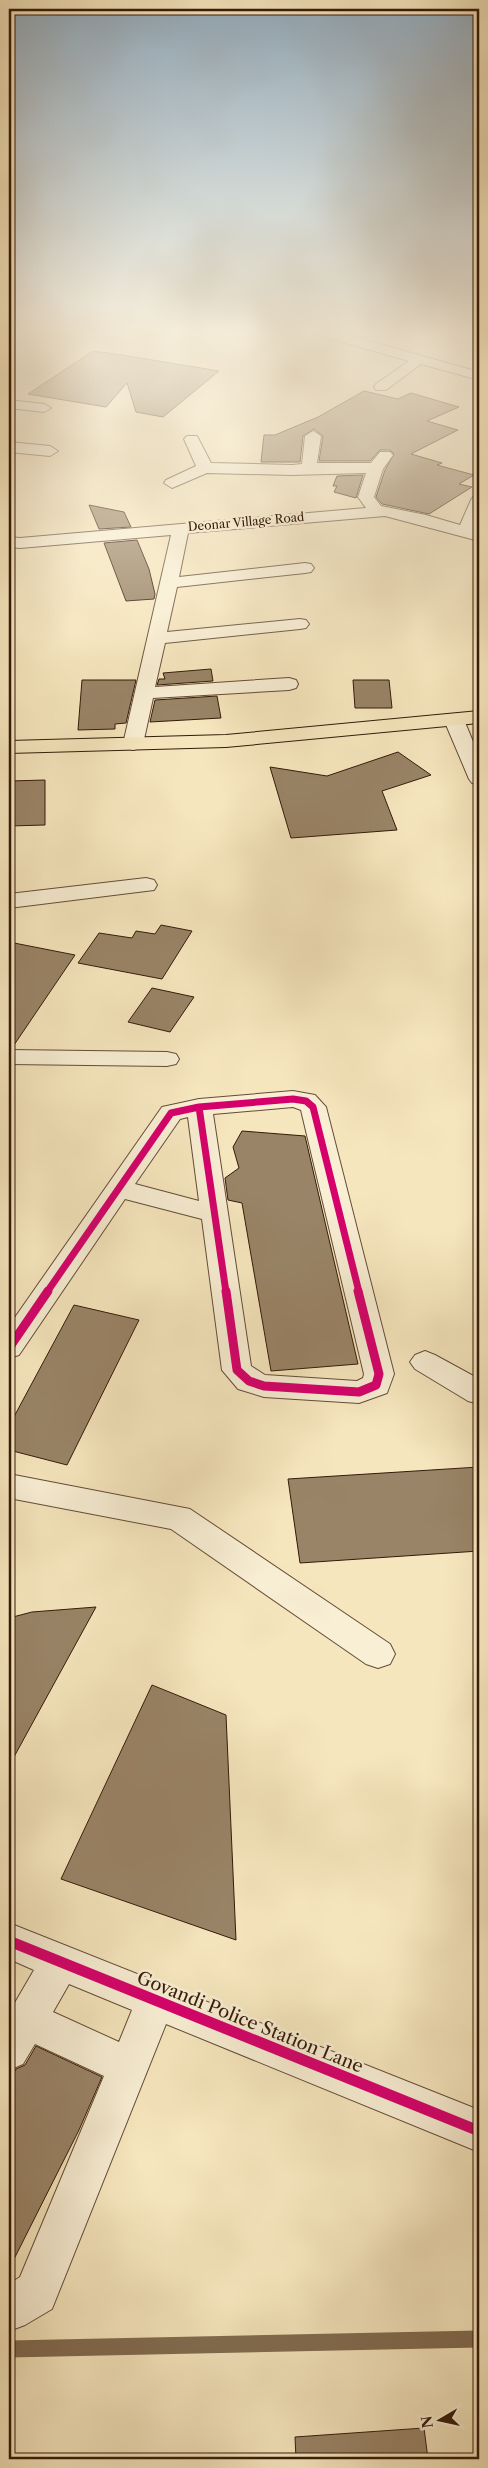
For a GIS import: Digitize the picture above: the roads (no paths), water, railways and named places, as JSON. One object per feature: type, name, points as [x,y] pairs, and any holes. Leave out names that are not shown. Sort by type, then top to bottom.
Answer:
[{"type":"main road","points":[[9,747],[226,741],[479,717]]},
{"type":"street","points":[[195,446],[205,468]]},
{"type":"street","points":[[309,468],[312,446]]},
{"type":"street","points":[[9,447],[50,451]]},
{"type":"street","points":[[376,511],[366,497],[375,468],[385,455]]},
{"type":"street","points":[[172,484],[205,468],[292,470],[309,468],[375,468]]},
{"type":"street","points":[[472,534],[479,500]]},
{"type":"street","name":"Deonar Village Road","points":[[9,542],[20,543],[376,511],[385,511],[426,520],[472,534]]},
{"type":"street","points":[[133,744],[181,528]]},
{"type":"street","points":[[169,583],[305,568]]},
{"type":"street","points":[[157,638],[300,624]]},
{"type":"street","points":[[144,693],[289,684]]},
{"type":"street","points":[[454,720],[479,779]]},
{"type":"street","points":[[9,901],[146,885]]},
{"type":"street","points":[[9,1057],[167,1059]]},
{"type":"street","points":[[9,1348],[171,1113],[199,1107],[293,1099],[306,1101],[313,1106],[379,1374],[376,1385],[359,1392],[264,1386],[249,1382],[237,1370],[199,1107]]},
{"type":"street","points":[[119,1189],[215,1214]]},
{"type":"street","points":[[425,1362],[479,1394]]},
{"type":"street","points":[[9,1486],[179,1518],[378,1654]]},
{"type":"street","name":"Govandi Police Station Lane","points":[[9,1941],[479,2131]]},
{"type":"street","points":[[60,1962],[18,2035],[129,2067]]},
{"type":"street","points":[[9,2308],[36,2293],[156,2000]]},
{"type":"waterway","points":[[9,2349],[479,2339]]}]
